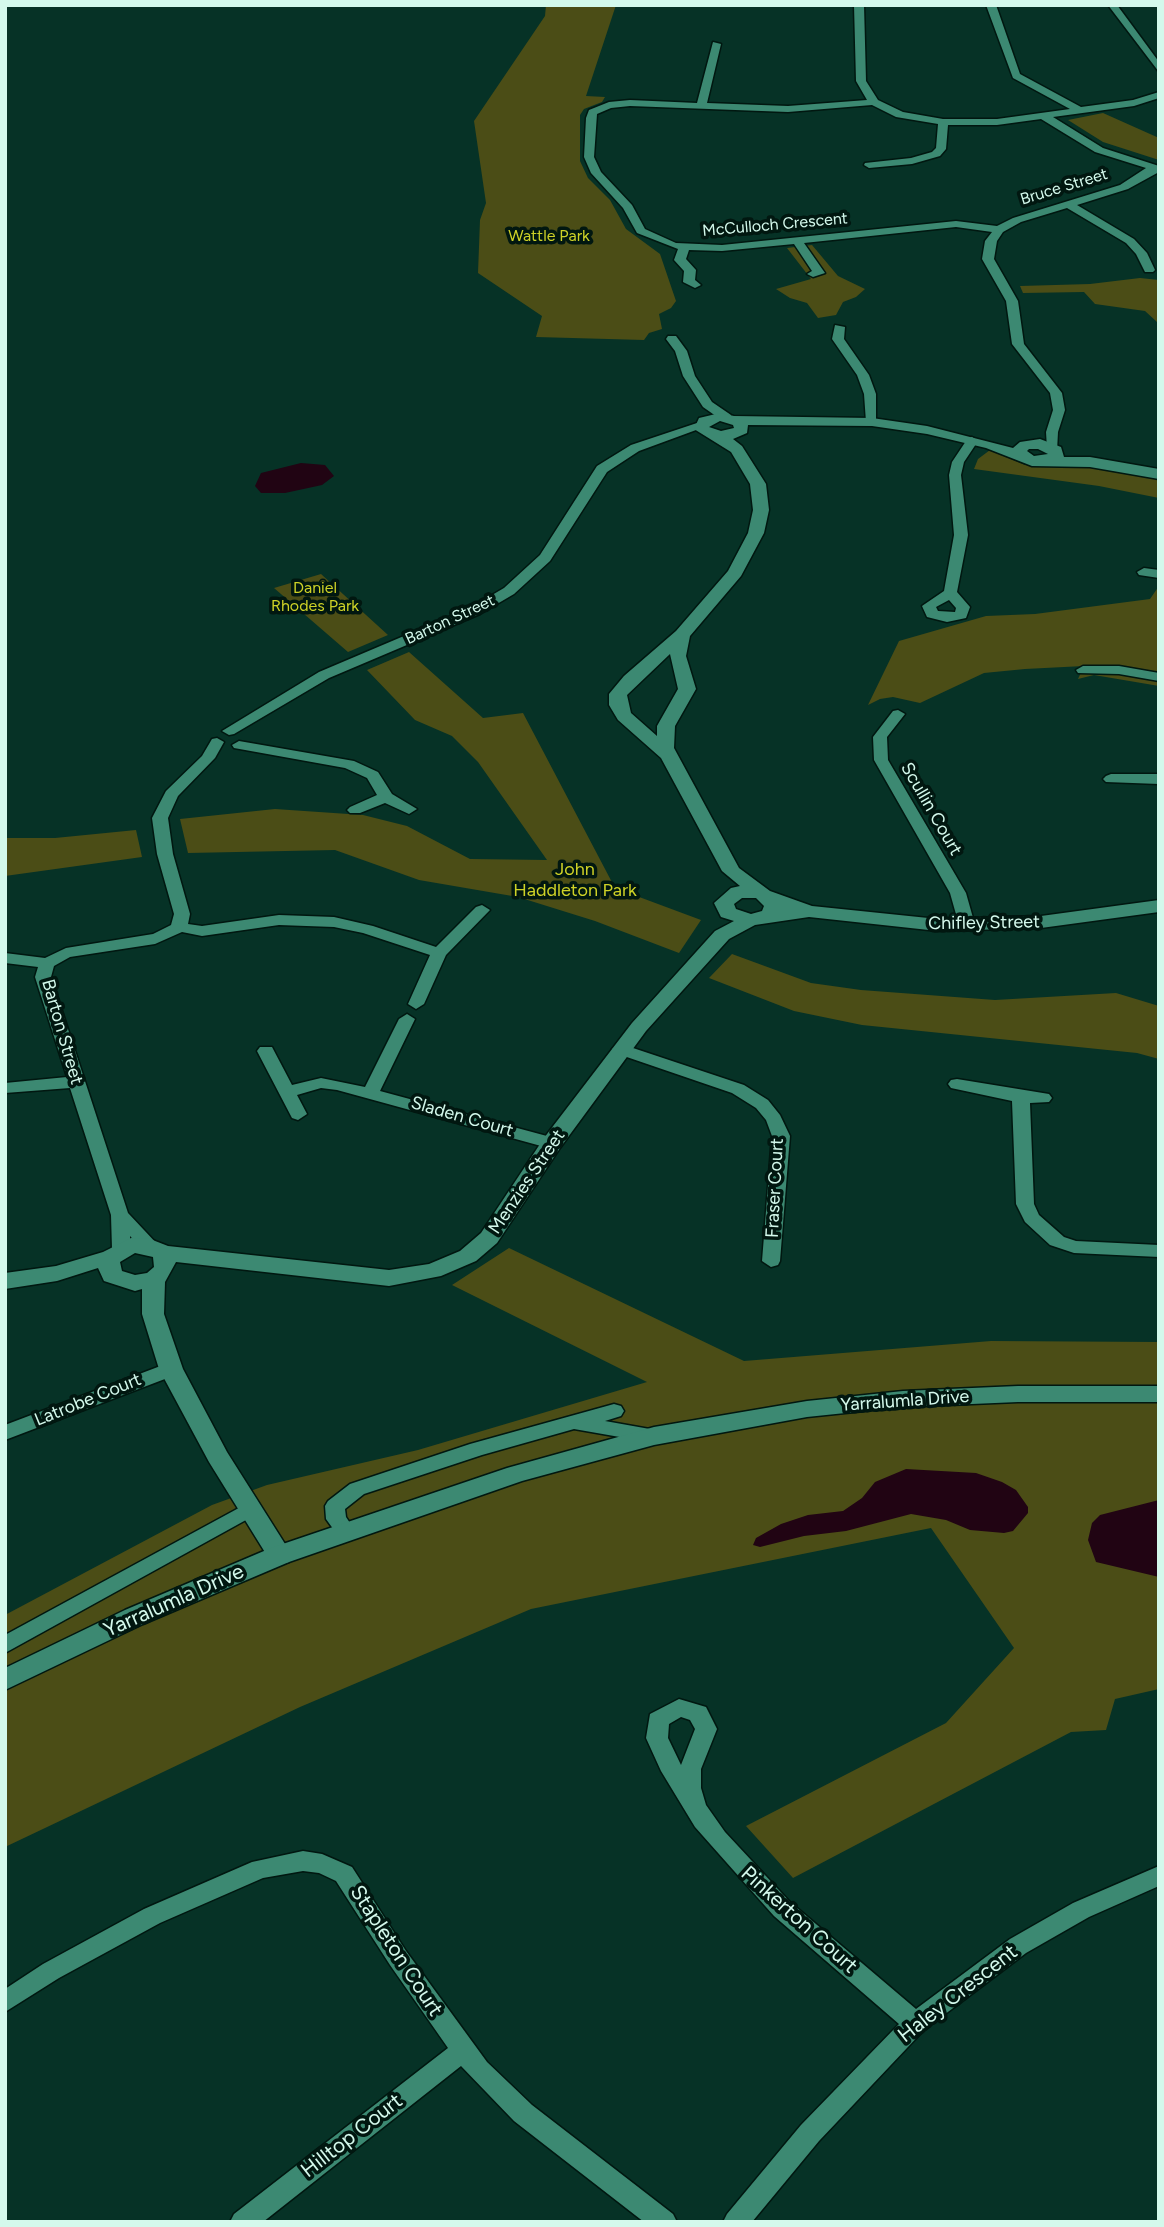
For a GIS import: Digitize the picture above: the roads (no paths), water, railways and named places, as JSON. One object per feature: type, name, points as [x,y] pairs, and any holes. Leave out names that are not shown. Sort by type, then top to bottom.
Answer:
[{"type":"street","points":[[859,5],[859,71],[866,92],[874,102],[901,115],[943,122],[997,122],[1134,103],[1159,95]]},
{"type":"street","points":[[991,5],[1016,76],[1058,96],[1080,111]]},
{"type":"street","points":[[1112,5],[1159,69]]},
{"type":"street","points":[[701,106],[716,44]]},
{"type":"street","name":"McCulloch Crescent","points":[[874,102],[788,109],[619,104],[600,108],[591,118],[589,158],[596,173],[624,202],[641,231],[662,242],[684,247],[722,248],[956,224],[999,230]]},
{"type":"street","points":[[1134,103],[1152,108]]},
{"type":"street","points":[[1045,117],[1099,150],[1156,168]]},
{"type":"street","points":[[869,164],[912,161],[936,154],[941,149],[943,122]]},
{"type":"street","name":"Bruce Street","points":[[999,230],[1028,215],[1124,187],[1156,168]]},
{"type":"street","points":[[1068,204],[1130,241],[1141,253],[1149,270]]},
{"type":"street","points":[[999,230],[991,241],[988,259],[1012,301],[1018,344],[1056,393],[1059,410],[1052,448]]},
{"type":"street","points":[[797,240],[805,256],[820,272],[813,274]]},
{"type":"street","points":[[684,247],[680,260],[690,270],[689,282],[695,285]]},
{"type":"street","points":[[839,327],[838,339],[863,375],[870,394],[872,422]]},
{"type":"street","points":[[671,340],[681,351],[709,424],[736,430],[778,421],[872,422],[991,445],[1052,448],[1090,462],[1159,474]]},
{"type":"street","name":"Menzies Street","points":[[709,424],[736,430],[758,484],[761,510],[756,533],[735,573],[682,635],[628,682],[618,694],[618,705],[624,716],[667,754],[731,871],[764,894]]},
{"type":"street","name":"Barton Street","points":[[236,742],[218,735],[253,719],[324,675],[475,611],[509,591],[545,558],[602,469],[635,448],[709,424]]},
{"type":"street","points":[[950,593],[961,535],[955,475],[958,462],[972,441]]},
{"type":"street","points":[[667,754],[664,730],[688,685],[678,656],[682,635]]},
{"type":"street","points":[[1083,670],[1119,670],[1159,677]]},
{"type":"street","name":"Scullin Court","points":[[898,714],[880,737],[881,761],[958,892],[967,925]]},
{"type":"street","points":[[253,719],[236,742],[208,758],[171,794],[160,818],[165,854],[182,915],[179,927],[202,931],[279,920],[324,921],[367,929],[439,953]]},
{"type":"street","points":[[236,742],[363,769],[380,782],[386,797],[409,809]]},
{"type":"street","points":[[1111,779],[1159,779]]},
{"type":"street","points":[[355,810],[386,797]]},
{"type":"street","name":"Menzies Street","points":[[722,935],[730,904],[731,871]]},
{"type":"street","points":[[746,891],[764,894],[772,900],[774,909],[757,918],[730,904],[746,891]]},
{"type":"street","name":"Chifley Street","points":[[764,894],[809,911],[907,923],[967,925],[1041,922],[1159,906]]},
{"type":"street","points":[[371,1092],[439,953],[482,910]]},
{"type":"street","name":"Chifley Street","points":[[757,918],[809,911]]},
{"type":"street","name":"Menzies Street","points":[[157,1262],[211,1258],[389,1278],[433,1271],[467,1256],[489,1238],[552,1143],[621,1049],[722,935],[757,918]]},
{"type":"street","name":"Barton Street","points":[[157,1262],[120,1215],[43,976],[48,962],[66,953],[166,936],[179,927]]},
{"type":"street","points":[[5,958],[48,962]]},
{"type":"street","name":"Fraser Court","points":[[621,1049],[738,1089],[762,1104],[774,1119],[781,1136],[771,1261]]},
{"type":"street","points":[[267,1051],[298,1114]]},
{"type":"street","points":[[5,1088],[76,1082]]},
{"type":"street","name":"Sladen Court","points":[[287,1092],[321,1083],[371,1092],[552,1143]]},
{"type":"street","points":[[957,1084],[1021,1097],[1043,1098]]},
{"type":"street","points":[[1021,1097],[1025,1204],[1031,1218],[1043,1231],[1074,1247],[1159,1251]]},
{"type":"street","name":"Barton Street","points":[[117,1266],[120,1215]]},
{"type":"street","points":[[5,1281],[157,1262]]},
{"type":"street","points":[[117,1266],[157,1262]]},
{"type":"street","points":[[153,1314],[157,1262]]},
{"type":"street","points":[[117,1266],[153,1314],[171,1369],[248,1510],[280,1555]]},
{"type":"street","name":"Latrobe Court","points":[[5,1433],[171,1369]]},
{"type":"street","name":"Yarralumla Drive","points":[[5,1679],[134,1617],[280,1555],[516,1474],[654,1436],[807,1409],[903,1399],[1018,1394],[1159,1394]]},
{"type":"street","name":"Yarralumla Drive","points":[[346,1532],[336,1519],[335,1506],[357,1489],[477,1449],[614,1411]]},
{"type":"street","name":"Yarralumla Drive","points":[[571,1422],[654,1436]]},
{"type":"street","name":"Yarralumla Drive","points":[[5,1645],[248,1510]]},
{"type":"street","name":"Pinkerton Court","points":[[695,1807],[728,1854],[761,1890],[915,2022]]},
{"type":"street","name":"Stapleton Court","points":[[5,2002],[51,1971],[152,1916],[260,1869],[303,1861],[322,1864],[344,1874],[462,2051],[523,2113],[664,2222]]},
{"type":"street","name":"Haley Crescent","points":[[736,2222],[810,2133],[915,2022],[1018,1946],[1081,1910],[1159,1875]]},
{"type":"street","name":"Hilltop Court","points":[[243,2222],[462,2051]]},
{"type":"park label","name":"Wattle Park","points":[[549,236]]},
{"type":"park label","name":"Daniel Rhodes Park","points":[[315,597]]},
{"type":"park label","name":"John Haddleton Park","points":[[575,880]]}]
